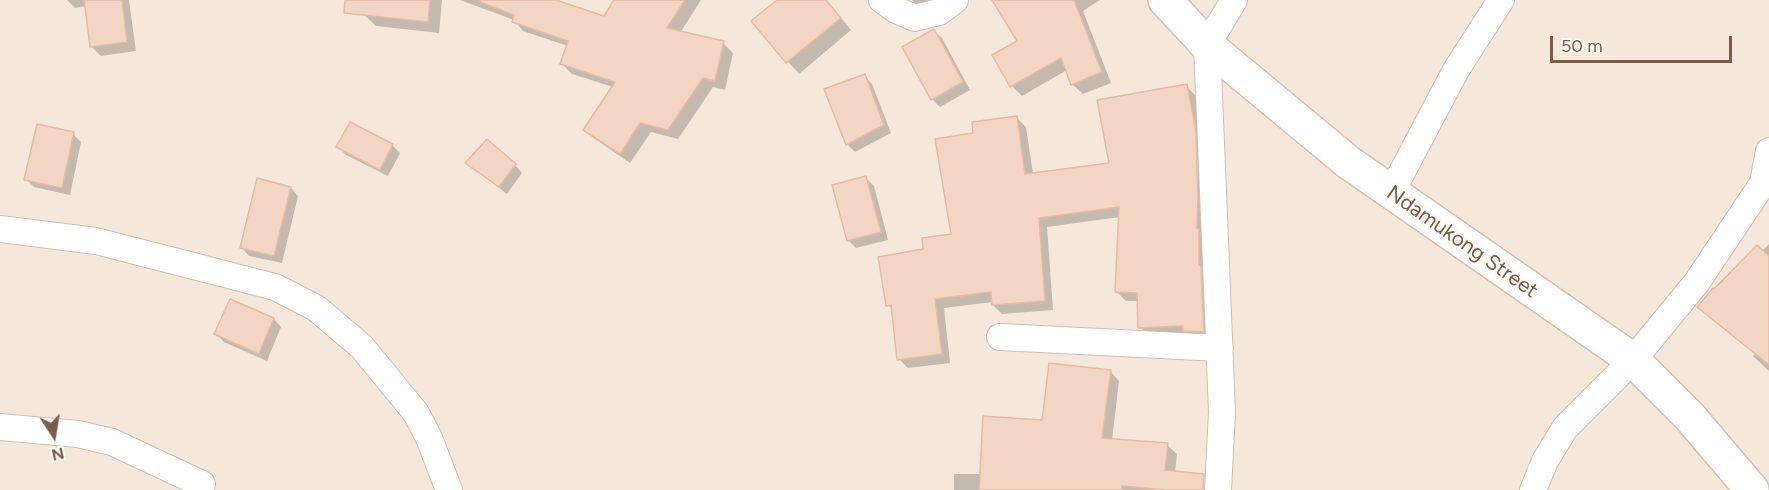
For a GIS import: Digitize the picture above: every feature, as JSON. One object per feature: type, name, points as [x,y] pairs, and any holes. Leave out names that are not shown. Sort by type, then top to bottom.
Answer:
[{"type":"main road","name":"Ndamukong Street","points":[[1165,0],[1207,45],[1348,162],[1633,360],[1690,417],[1752,490]]},
{"type":"street","points":[[882,0],[896,10],[915,18],[939,12],[955,0]]},
{"type":"street","points":[[1218,490],[1222,412],[1207,45],[1234,0]]},
{"type":"street","points":[[1391,193],[1456,70],[1500,0]]},
{"type":"street","points":[[1533,490],[1545,461],[1565,428],[1633,360],[1696,282],[1763,183],[1769,152]]},
{"type":"street","points":[[0,229],[96,241],[275,287],[316,308],[362,347],[416,413],[429,438],[449,490]]},
{"type":"street","points":[[1000,337],[1220,348]]},
{"type":"street","points":[[0,427],[78,434],[112,442],[202,484]]},
{"type":"shaded area","points":[[0,0],[1769,0],[1769,490],[0,490]]},
{"type":"building","points":[[84,0],[122,0],[127,42],[90,47]]},
{"type":"building","points":[[345,0],[430,0],[428,22],[344,13]]},
{"type":"building","points":[[481,0],[556,0],[604,16],[614,0],[685,0],[667,28],[724,41],[715,81],[703,78],[668,130],[640,123],[620,154],[583,130],[615,82],[560,64],[568,41],[512,22],[514,15],[480,2]]},
{"type":"building","points":[[777,0],[826,0],[841,18],[786,63],[751,21]]},
{"type":"building","points":[[992,0],[1074,0],[1102,72],[1071,85],[1061,58],[1010,87],[992,55],[1017,41]]},
{"type":"building","points":[[934,29],[963,82],[931,100],[902,47]]},
{"type":"building","points":[[865,74],[884,125],[846,145],[824,89]]},
{"type":"building","points":[[1187,84],[1196,131],[1197,228],[1199,229],[1204,332],[1183,331],[1183,326],[1138,328],[1137,293],[1115,292],[1119,207],[1039,218],[1045,301],[992,305],[991,292],[935,299],[942,354],[897,360],[891,305],[886,306],[878,257],[923,249],[922,238],[951,234],[935,139],[973,133],[972,122],[1017,116],[1025,174],[1109,163],[1097,100]]},
{"type":"building","points":[[350,122],[393,144],[380,170],[336,147]]},
{"type":"building","points":[[37,124],[74,132],[62,188],[24,180]]},
{"type":"building","points":[[487,139],[516,164],[499,187],[465,163]]},
{"type":"building","points":[[866,176],[881,232],[847,241],[832,185]]},
{"type":"building","points":[[257,178],[291,187],[274,256],[240,248]]},
{"type":"building","points":[[1757,245],[1769,256],[1769,365],[1697,307]]},
{"type":"building","points":[[230,299],[274,318],[259,354],[214,334]]},
{"type":"building","points":[[1049,363],[1111,370],[1102,438],[1168,443],[1165,470],[1204,474],[1203,490],[1165,490],[1122,486],[1122,490],[979,490],[983,416],[1042,420]]}]
